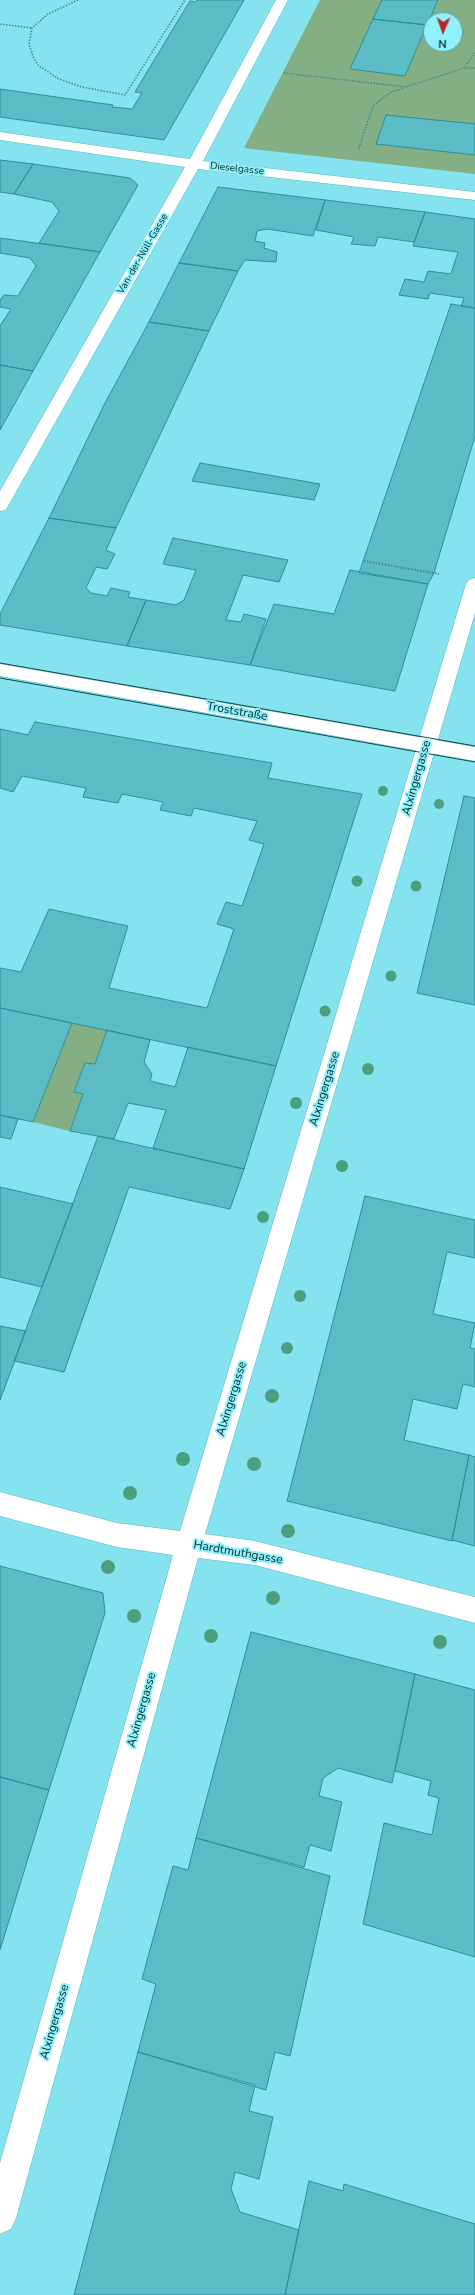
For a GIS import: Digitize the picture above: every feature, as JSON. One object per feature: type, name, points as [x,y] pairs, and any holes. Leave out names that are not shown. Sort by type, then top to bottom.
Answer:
[{"type":"street","name":"Van-der-Nüll-Gasse","points":[[0,506],[194,164],[282,0]]},
{"type":"street","name":"Dieselgasse","points":[[0,136],[194,164],[475,196]]},
{"type":"street","name":"Alxingergasse","points":[[0,2218],[189,1544],[475,584]]},
{"type":"street","name":"Troststraße","points":[[0,670],[475,754]]},
{"type":"street","name":"Hardtmuthgasse","points":[[0,1504],[117,1535],[255,1554],[475,1610]]},
{"type":"path","points":[[78,0],[48,14],[32,28],[29,44],[39,66],[59,79],[70,83],[125,95],[185,0]]},
{"type":"path","points":[[0,24],[32,28]]},
{"type":"path","points":[[464,68],[475,52]]},
{"type":"path","points":[[348,181],[373,106],[391,92],[464,68],[475,68]]},
{"type":"path","points":[[245,69],[406,87]]},
{"type":"path","points":[[364,561],[441,574]]},
{"type":"green space","points":[[320,0],[475,0],[475,174],[244,148]]},
{"type":"green space","points":[[72,1023],[107,1030],[95,1064],[85,1063],[74,1092],[83,1094],[70,1131],[33,1122]]},
{"type":"building","points":[[197,0],[244,0],[164,140],[0,117],[0,89],[132,109],[142,93],[135,92],[190,1],[196,2]]},
{"type":"building","points":[[382,0],[438,0],[433,12],[423,12],[423,25],[373,19]]},
{"type":"building","points":[[373,19],[423,25],[423,34],[405,76],[350,69]]},
{"type":"building","points":[[386,115],[475,124],[475,155],[376,144]]},
{"type":"building","points":[[0,160],[33,164],[14,194],[0,192]]},
{"type":"building","points":[[33,164],[130,178],[138,185],[100,252],[39,243],[59,211],[52,202],[14,194]]},
{"type":"building","points":[[218,187],[325,200],[313,236],[267,229],[257,231],[255,241],[265,243],[264,248],[277,252],[276,262],[245,260],[238,271],[179,263]]},
{"type":"building","points":[[325,200],[425,212],[414,242],[378,237],[375,246],[351,244],[354,237],[316,230]]},
{"type":"building","points":[[425,212],[475,219],[475,308],[461,306],[464,298],[430,293],[428,299],[399,295],[405,279],[424,282],[428,271],[451,274],[458,252],[413,246]]},
{"type":"building","points":[[0,238],[100,252],[33,371],[0,365],[0,326],[11,309],[0,307],[0,300],[4,295],[18,296],[36,266],[30,258],[0,253]]},
{"type":"building","points":[[179,263],[238,271],[209,331],[149,322]]},
{"type":"building","points":[[451,304],[475,308],[475,436],[434,573],[428,584],[359,573]]},
{"type":"building","points":[[149,322],[209,331],[116,528],[49,518],[105,403]]},
{"type":"building","points":[[0,365],[33,371],[0,430]]},
{"type":"building","points":[[200,463],[320,484],[314,500],[192,481]]},
{"type":"building","points":[[49,518],[116,528],[106,550],[115,554],[107,569],[96,567],[86,588],[91,593],[107,596],[111,588],[130,592],[128,597],[146,600],[127,646],[0,625],[0,614]]},
{"type":"building","points":[[173,538],[288,560],[279,582],[243,575],[226,620],[241,622],[244,614],[266,619],[250,665],[127,646],[146,600],[176,605],[184,600],[196,570],[163,564]]},
{"type":"building","points":[[350,570],[428,584],[395,691],[250,665],[274,604],[334,614]]},
{"type":"building","points":[[35,722],[272,763],[268,778],[362,794],[276,1066],[0,1008],[0,968],[21,972],[49,909],[128,926],[109,988],[207,1008],[234,929],[217,924],[226,902],[242,906],[264,844],[249,840],[257,821],[194,808],[191,816],[160,810],[163,802],[122,794],[118,803],[83,797],[86,788],[22,776],[13,792],[0,788],[0,729],[28,735]]},
{"type":"building","points":[[464,796],[475,798],[475,1005],[417,993]]},
{"type":"building","points":[[0,1008],[72,1023],[33,1122],[0,1115]]},
{"type":"building","points":[[107,1030],[150,1040],[144,1062],[152,1074],[150,1081],[175,1087],[188,1047],[276,1066],[244,1169],[153,1148],[166,1110],[128,1103],[114,1139],[70,1131],[83,1094],[74,1092],[85,1063],[95,1064]]},
{"type":"building","points":[[0,1115],[18,1119],[11,1139],[0,1137]]},
{"type":"building","points":[[98,1136],[244,1169],[230,1209],[129,1187],[64,1372],[14,1361]]},
{"type":"building","points":[[0,1187],[73,1204],[42,1287],[0,1277]]},
{"type":"building","points":[[365,1196],[475,1220],[475,1258],[447,1252],[433,1314],[475,1323],[470,1348],[475,1349],[475,1387],[463,1384],[457,1409],[413,1399],[404,1440],[469,1455],[452,1541],[287,1501]]},
{"type":"building","points":[[0,1326],[26,1331],[0,1400]]},
{"type":"building","points":[[469,1455],[475,1457],[475,1546],[452,1540]]},
{"type":"building","points":[[0,1566],[103,1593],[105,1613],[49,1790],[0,1777]]},
{"type":"building","points":[[251,1632],[415,1674],[392,1783],[338,1768],[323,1778],[319,1796],[342,1802],[331,1851],[310,1845],[304,1867],[196,1838]]},
{"type":"building","points":[[415,1674],[475,1690],[475,1957],[363,1924],[384,1823],[432,1835],[439,1798],[428,1795],[431,1781],[395,1771]]},
{"type":"building","points":[[0,1777],[49,1790],[0,1950]]},
{"type":"building","points":[[196,1838],[330,1876],[290,2056],[275,2052],[266,2090],[138,2052],[156,1984],[142,1979],[173,1866],[188,1870]]},
{"type":"building","points":[[138,2052],[255,2085],[249,2111],[273,2117],[259,2179],[235,2172],[231,2189],[240,2212],[299,2230],[285,2295],[74,2295]]},
{"type":"building","points":[[309,2181],[343,2191],[344,2184],[475,2224],[475,2295],[285,2295]]},
{"type":"tram line","points":[[0,663],[475,746]]},
{"type":"tram line","points":[[0,678],[475,762]]}]
